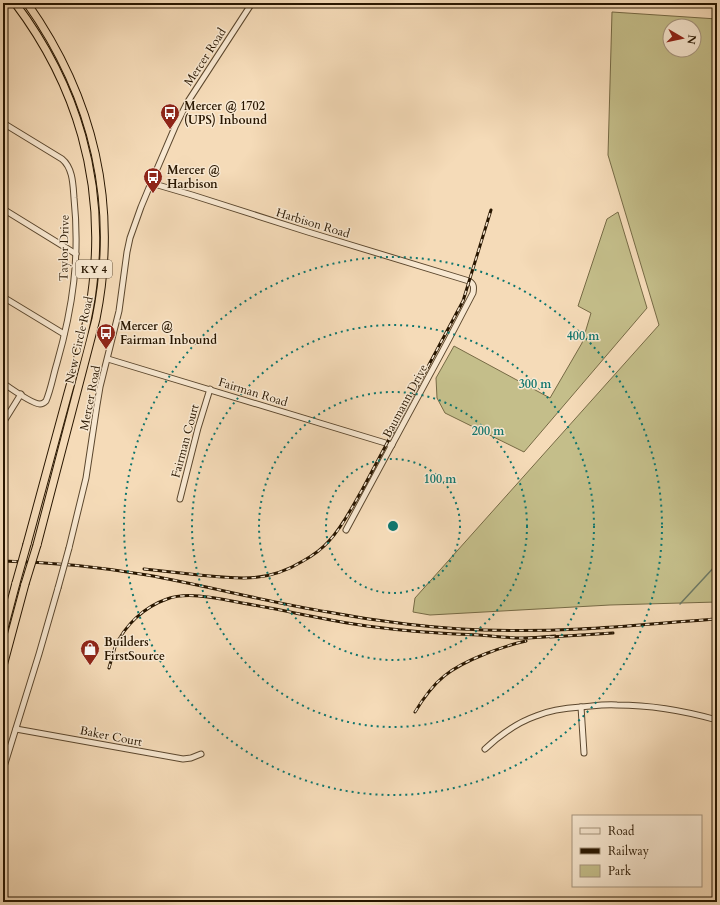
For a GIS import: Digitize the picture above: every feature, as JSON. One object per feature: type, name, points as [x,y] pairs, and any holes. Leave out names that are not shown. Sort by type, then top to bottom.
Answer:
[{"type":"highway","name":"New Circle Road","points":[[3,632],[82,344],[91,298],[96,237],[91,175],[74,111],[62,81],[49,55],[33,27],[15,3]]},
{"type":"highway","name":"New Circle Road","points":[[3,666],[96,319],[101,298],[105,246],[103,198],[93,144],[83,110],[75,87],[51,41],[27,3]]},
{"type":"street","name":"Mercer Road","points":[[3,770],[58,588],[86,478],[100,386],[119,311],[127,252],[138,213],[187,103],[252,3]]},
{"type":"street","name":"Taylor Drive","points":[[3,123],[66,162],[69,167],[73,188],[76,218],[74,286],[64,334],[47,398],[42,404],[34,402],[21,394]]},
{"type":"street","name":"Harbison Road","points":[[151,183],[469,281]]},
{"type":"street","points":[[3,209],[76,254]]},
{"type":"street","name":"Baumann Drive","points":[[346,530],[473,293],[473,284],[469,281]]},
{"type":"street","points":[[3,296],[64,334]]},
{"type":"street","name":"Fairman Road","points":[[108,359],[392,445]]},
{"type":"street","points":[[3,383],[21,394],[3,423]]},
{"type":"street","name":"Fairman Court","points":[[180,499],[198,428],[210,389]]},
{"type":"street","points":[[485,749],[508,730],[526,720],[545,712],[555,710],[602,705],[618,705],[687,712],[717,720]]},
{"type":"street","points":[[581,707],[584,753]]},
{"type":"street","name":"Baker Court","points":[[16,729],[183,760],[201,754]]},
{"type":"green space","points":[[612,12],[702,18],[717,19],[717,602],[610,605],[430,615],[413,612],[415,598],[659,325],[608,155]]},
{"type":"green space","points":[[618,212],[647,308],[524,452],[445,413],[437,398],[436,378],[454,346],[550,398],[582,343],[591,313],[578,306],[607,219]]},
{"type":"waterway","points":[[680,604],[717,564]]},
{"type":"railway","points":[[144,569],[227,578],[252,578],[277,573],[290,568],[310,557],[326,544],[343,523],[362,490],[463,301],[491,210]]},
{"type":"railway","points":[[3,561],[93,567],[129,572],[170,579],[283,604],[348,616],[396,623],[450,628],[515,631],[558,630],[717,619]]},
{"type":"railway","points":[[109,668],[119,639],[136,618],[159,602],[184,596],[214,598],[367,626],[437,633],[517,638],[555,636]]},
{"type":"railway","points":[[550,637],[613,633]]},
{"type":"railway","points":[[415,712],[429,691],[444,676],[462,664],[485,654],[526,641]]},
{"type":"place","name":"Mercer @ 1702 (UPS) Inbound","points":[[170,130]]},
{"type":"place","name":"Mercer @ Harbison","points":[[153,194]]},
{"type":"place","name":"Mercer @ Fairman Inbound","points":[[106,350]]},
{"type":"place","name":"Builders FirstSource","points":[[90,666]]}]
